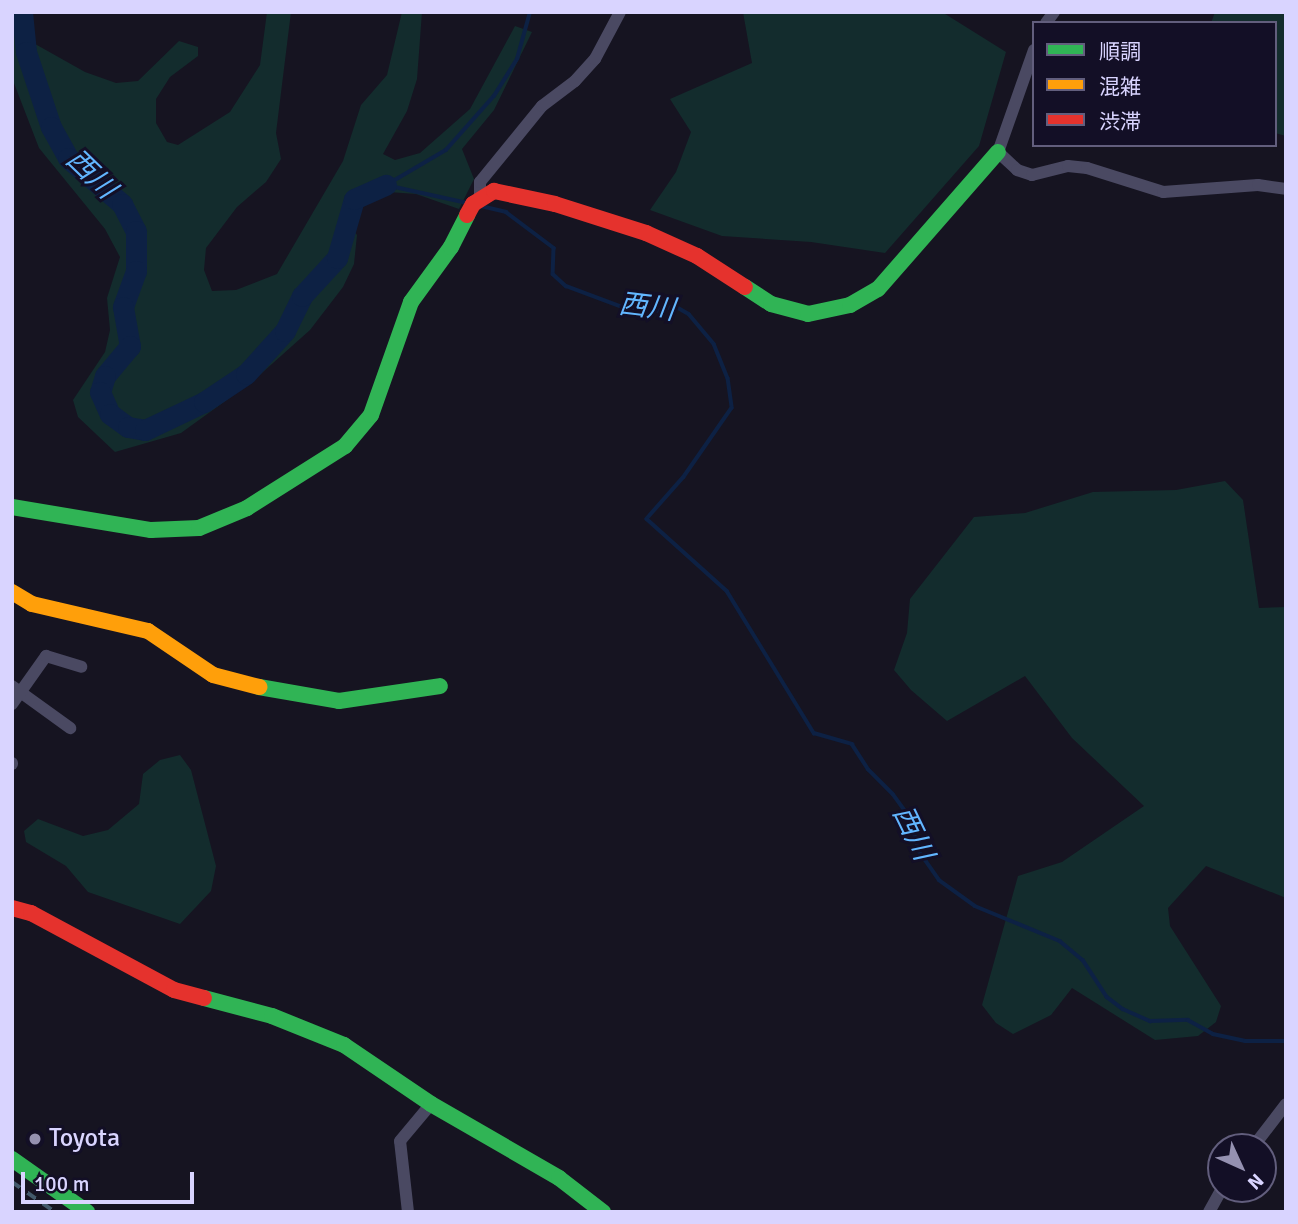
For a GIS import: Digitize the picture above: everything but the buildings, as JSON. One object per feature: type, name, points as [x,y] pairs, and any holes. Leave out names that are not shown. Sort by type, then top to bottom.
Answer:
[{"type":"street","points":[[12,507],[151,530],[199,528],[247,508],[345,446],[371,415],[406,310],[480,197],[480,182],[542,106],[575,81],[595,59],[620,12]]},
{"type":"street","points":[[480,197],[494,191],[520,196],[646,233],[697,256],[771,304],[808,314],[850,306],[878,289],[998,152],[1032,56]]},
{"type":"street","points":[[998,152],[1017,170],[1032,175],[1068,166],[1163,192],[1258,185],[1286,189]]},
{"type":"street","points":[[12,592],[32,604],[148,631],[213,676],[232,682],[338,701],[440,686]]},
{"type":"street","points":[[69,728],[15,694],[46,656],[81,667]]},
{"type":"street","points":[[12,908],[31,913],[174,990],[272,1016],[344,1045],[431,1104],[559,1178],[603,1212]]},
{"type":"street","points":[[408,1212],[400,1141],[431,1104]]},
{"type":"street","points":[[1264,1133],[1286,1104]]},
{"type":"street","points":[[12,1159],[87,1212]]},
{"type":"green space","points":[[267,12],[291,12],[276,133],[281,159],[266,182],[237,207],[206,248],[204,270],[212,291],[236,290],[277,274],[343,161],[361,105],[387,75],[402,12],[422,12],[417,79],[407,111],[383,154],[395,160],[420,153],[470,109],[515,26],[532,32],[494,110],[462,149],[474,179],[459,209],[416,194],[375,191],[366,201],[355,204],[349,225],[357,235],[354,264],[343,287],[310,330],[253,381],[181,433],[115,452],[78,417],[73,400],[105,352],[110,330],[107,298],[120,257],[105,229],[39,148],[12,78],[12,31],[85,72],[116,83],[138,81],[179,41],[198,47],[198,56],[170,77],[156,99],[156,123],[167,142],[178,145],[230,112],[260,65]]},
{"type":"green space","points":[[743,12],[942,12],[1006,52],[979,146],[885,253],[811,242],[722,236],[650,210],[676,172],[691,132],[670,99],[752,63]]},
{"type":"green space","points":[[1215,12],[1286,12],[1286,136],[1277,134],[1277,21],[1212,21]]},
{"type":"green space","points":[[1225,481],[1243,500],[1259,608],[1286,607],[1286,898],[1206,866],[1168,908],[1170,926],[1221,1006],[1216,1022],[1198,1036],[1155,1040],[1072,988],[1051,1015],[1013,1034],[996,1023],[982,1005],[1018,876],[1062,862],[1144,806],[1072,738],[1025,676],[947,721],[911,690],[894,670],[907,633],[910,599],[974,517],[1025,513],[1093,492],[1176,490]]},
{"type":"green space","points":[[180,755],[191,770],[216,866],[211,891],[180,924],[88,892],[66,866],[26,842],[24,831],[38,819],[83,836],[108,830],[139,804],[143,774],[160,760]]},
{"type":"waterway","name":"西川","points":[[22,12],[26,52],[51,127],[68,158],[122,204],[136,231],[136,271],[123,307],[130,346],[105,376],[100,392],[110,414],[128,427],[145,430],[204,402],[246,374],[285,331],[302,296],[337,258],[354,199],[386,185]]},
{"type":"waterway","points":[[388,184],[446,150],[494,96],[517,59],[530,12]]},
{"type":"waterway","name":"西川","points":[[386,185],[467,203]]},
{"type":"waterway","name":"西川","points":[[481,206],[506,212],[554,248],[553,274],[566,286],[625,308],[649,313],[675,306],[689,314],[714,344],[728,378],[732,408],[684,477],[647,519],[727,591],[814,733],[852,744],[868,769],[893,794],[910,817],[919,851],[939,880],[975,906],[1060,941],[1083,960],[1107,997],[1123,1009],[1150,1021],[1188,1020],[1213,1034],[1245,1041],[1286,1041]]},
{"type":"railway","points":[[12,1182],[55,1212]]},
{"type":"traffic: fast","points":[[745,287],[771,304],[808,314],[850,305],[878,289],[998,152]]},
{"type":"traffic: fast","points":[[12,507],[151,530],[199,528],[247,508],[345,446],[371,415],[411,302],[451,247],[467,215]]},
{"type":"traffic: fast","points":[[259,687],[339,701],[440,686]]},
{"type":"traffic: fast","points":[[204,998],[272,1016],[344,1045],[431,1104],[559,1178],[603,1212]]},
{"type":"traffic: fast","points":[[12,1159],[87,1212]]},
{"type":"traffic: slow","points":[[12,592],[32,604],[148,631],[213,675],[259,687]]},
{"type":"traffic: jam","points":[[467,215],[473,204],[494,191],[555,204],[646,233],[697,256],[745,287]]},
{"type":"traffic: jam","points":[[12,908],[31,913],[174,990],[204,998]]},
{"type":"place","name":"Toyota","points":[[35,1139]]}]
